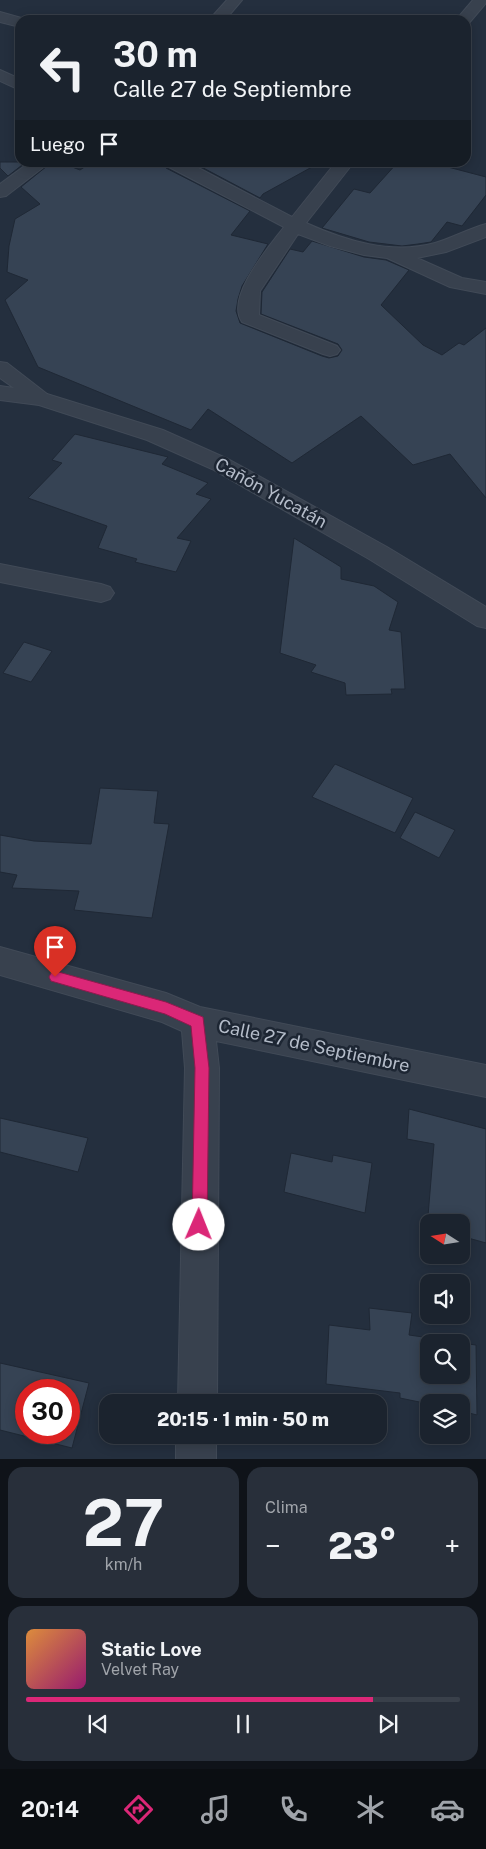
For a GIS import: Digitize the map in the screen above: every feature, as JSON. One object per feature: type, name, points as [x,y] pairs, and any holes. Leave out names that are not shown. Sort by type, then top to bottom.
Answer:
[{"type":"street","points":[[222,15],[235,0]]},
{"type":"street","points":[[468,15],[481,0]]},
{"type":"street","points":[[2,11],[15,19]]},
{"type":"street","points":[[0,75],[15,82]]},
{"type":"street","points":[[0,192],[35,167]]},
{"type":"street","points":[[183,167],[295,225],[358,248],[392,254],[457,283],[486,288]]},
{"type":"street","points":[[330,350],[249,318],[250,291],[261,272],[295,225],[342,167]]},
{"type":"street","points":[[392,254],[434,249],[486,230]]},
{"type":"street","points":[[0,368],[42,399]]},
{"type":"street","points":[[0,393],[42,399]]},
{"type":"street","name":"Cañón Yucatán","points":[[42,399],[155,435],[220,464],[378,553],[486,619]]},
{"type":"street","points":[[0,572],[101,593]]},
{"type":"street","name":"Calle 27 de Septiembre","points":[[0,962],[166,1008],[198,1022],[486,1081]]},
{"type":"street","points":[[197,1394],[202,1068],[198,1022]]},
{"type":"street","points":[[196,1444],[196,1459]]},
{"type":"building","points":[[0,162],[15,162],[15,167],[20,167],[8,176],[0,168]]},
{"type":"building","points":[[46,167],[72,167],[80,170],[84,167],[166,167],[250,211],[231,235],[268,244],[242,286],[236,311],[240,323],[329,358],[338,356],[342,350],[338,344],[261,314],[262,292],[290,249],[303,252],[312,241],[364,257],[386,260],[409,270],[381,305],[423,345],[442,355],[459,343],[464,345],[486,328],[486,498],[450,454],[413,465],[361,416],[292,463],[208,409],[191,430],[38,367],[5,300],[28,280],[7,272],[9,246],[15,219],[40,204],[21,187]]},
{"type":"building","points":[[201,167],[312,167],[263,194],[260,198]]},
{"type":"building","points":[[393,167],[448,167],[486,177],[486,195],[462,226],[447,222],[431,242],[402,246],[369,242],[322,228],[354,189],[370,193]]},
{"type":"building","points":[[75,434],[168,457],[162,464],[208,483],[196,494],[211,499],[177,538],[191,541],[176,572],[135,562],[137,559],[98,548],[107,526],[28,498],[62,463],[52,460]]},
{"type":"building","points":[[294,538],[341,567],[341,579],[374,586],[398,602],[389,630],[401,632],[405,689],[391,689],[392,694],[346,695],[345,683],[311,672],[316,665],[280,653]]},
{"type":"building","points":[[24,642],[52,651],[31,682],[3,673]]},
{"type":"building","points":[[335,764],[413,798],[395,833],[312,797]]},
{"type":"building","points":[[100,788],[158,791],[154,823],[169,824],[152,918],[74,910],[79,891],[12,888],[17,875],[0,872],[0,835],[34,841],[91,844]]},
{"type":"building","points":[[415,812],[455,830],[439,858],[400,838]]},
{"type":"building","points":[[409,1109],[486,1129],[486,1243],[470,1239],[470,1214],[428,1214],[434,1144],[407,1139]]},
{"type":"building","points":[[0,1118],[88,1138],[78,1172],[0,1152]]},
{"type":"building","points":[[291,1153],[332,1162],[333,1155],[372,1163],[365,1213],[284,1192]]},
{"type":"building","points":[[369,1308],[412,1313],[409,1335],[420,1337],[420,1384],[470,1384],[470,1344],[476,1345],[477,1415],[470,1413],[470,1394],[420,1394],[420,1402],[400,1398],[400,1393],[326,1384],[329,1325],[370,1330]]},
{"type":"building","points":[[0,1363],[71,1379],[15,1379],[15,1434],[0,1430]]},
{"type":"building","points":[[80,1381],[89,1383],[80,1417]]},
{"type":"building","points":[[56,1444],[73,1444],[72,1448]]},
{"type":"route","points":[[55,977],[166,1008],[198,1022],[202,1068],[199,1225]]}]
